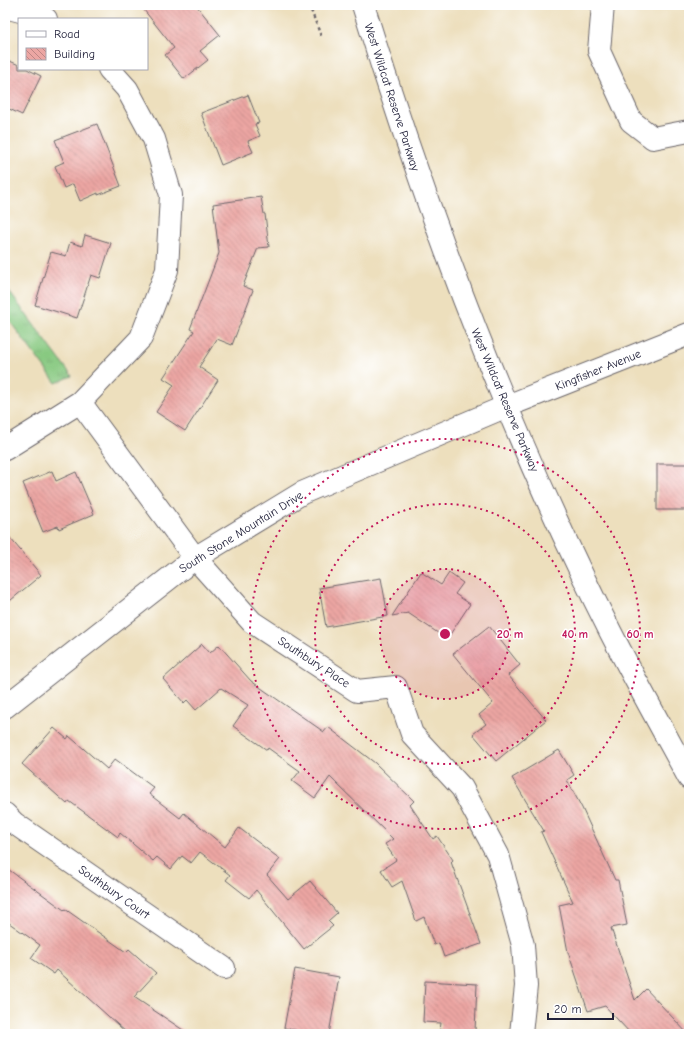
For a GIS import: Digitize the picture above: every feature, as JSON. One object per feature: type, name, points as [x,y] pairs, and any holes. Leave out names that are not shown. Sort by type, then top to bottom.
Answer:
[{"type":"street","name":"West Wildcat Reserve Parkway","points":[[363,5],[383,73],[424,194],[468,312],[507,406],[563,532],[611,634],[689,778]]},
{"type":"street","points":[[603,5],[599,51],[631,121],[652,138],[689,131]]},
{"type":"street","points":[[5,7],[43,18]]},
{"type":"street","points":[[5,449],[80,402],[141,338],[167,270],[171,195],[154,139],[127,89],[111,70]]},
{"type":"street","name":"Kingfisher Avenue","points":[[507,406],[689,334]]},
{"type":"street","name":"Southbury Place","points":[[80,402],[195,558],[252,622],[357,691],[396,687],[412,734],[462,788],[498,855],[523,945],[526,986],[521,1034]]},
{"type":"street","name":"South Stone Mountain Drive","points":[[5,707],[195,558],[302,492],[507,406]]},
{"type":"street","name":"Southbury Court","points":[[5,814],[14,823],[224,968]]},
{"type":"path","points":[[309,5],[321,36]]},
{"type":"green space","points":[[5,286],[72,376],[56,383],[5,315]]},
{"type":"building","points":[[140,5],[196,5],[220,35],[200,51],[208,60],[184,79],[165,55],[174,48]]},
{"type":"building","points":[[5,59],[18,65],[18,70],[29,70],[41,76],[22,115],[5,107]]},
{"type":"building","points":[[248,95],[259,123],[255,124],[260,136],[248,141],[253,152],[221,165],[201,113]]},
{"type":"building","points":[[97,124],[121,186],[98,195],[98,193],[80,201],[73,184],[64,188],[55,166],[64,162],[55,140]]},
{"type":"building","points":[[261,197],[265,214],[269,247],[258,248],[243,286],[253,290],[232,345],[217,339],[199,367],[218,380],[185,431],[156,412],[174,385],[163,378],[194,331],[190,329],[219,253],[213,204]]},
{"type":"building","points":[[85,235],[111,243],[100,278],[91,275],[77,318],[35,305],[51,252],[66,256],[70,242],[82,246]]},
{"type":"building","points":[[657,464],[689,464],[689,510],[657,510]]},
{"type":"building","points":[[52,471],[56,481],[76,472],[94,514],[59,529],[58,526],[43,532],[23,483]]},
{"type":"building","points":[[5,532],[41,575],[5,605]]},
{"type":"building","points":[[421,572],[441,585],[449,573],[463,583],[455,594],[470,604],[447,639],[408,613],[392,616]]},
{"type":"building","points":[[381,578],[388,616],[326,627],[319,588]]},
{"type":"building","points":[[489,626],[520,665],[508,675],[546,720],[496,761],[473,734],[486,724],[479,715],[493,703],[453,654]]},
{"type":"building","points":[[202,644],[210,653],[219,645],[251,681],[324,732],[328,727],[375,763],[414,801],[410,805],[433,839],[437,836],[453,860],[451,862],[481,944],[444,957],[439,943],[434,945],[424,917],[416,921],[402,881],[392,887],[381,870],[396,860],[385,844],[393,839],[330,777],[315,798],[292,781],[300,771],[268,748],[267,750],[233,726],[248,705],[221,688],[196,710],[187,700],[184,703],[163,679]]},
{"type":"building","points":[[54,728],[67,739],[69,736],[107,769],[115,759],[154,788],[149,794],[180,818],[184,813],[225,847],[239,828],[280,859],[267,875],[288,899],[310,881],[337,913],[328,921],[333,926],[304,949],[256,890],[249,898],[226,880],[230,875],[200,852],[191,863],[182,856],[171,869],[157,857],[153,861],[120,833],[118,837],[69,801],[67,804],[22,764]]},
{"type":"building","points":[[559,750],[574,775],[567,780],[582,808],[615,880],[618,880],[627,925],[611,928],[635,1000],[646,989],[688,1034],[631,1034],[605,1006],[588,1011],[568,952],[559,905],[573,902],[541,832],[544,831],[512,778]]},
{"type":"building","points":[[5,867],[64,910],[65,909],[126,952],[129,949],[156,973],[134,997],[189,1034],[128,1034],[57,970],[54,974],[31,958],[40,945],[5,920]]},
{"type":"building","points":[[295,969],[339,977],[329,1034],[315,1034],[284,1028]]},
{"type":"building","points":[[425,981],[477,984],[475,1031],[440,1030],[441,1023],[423,1022]]}]
